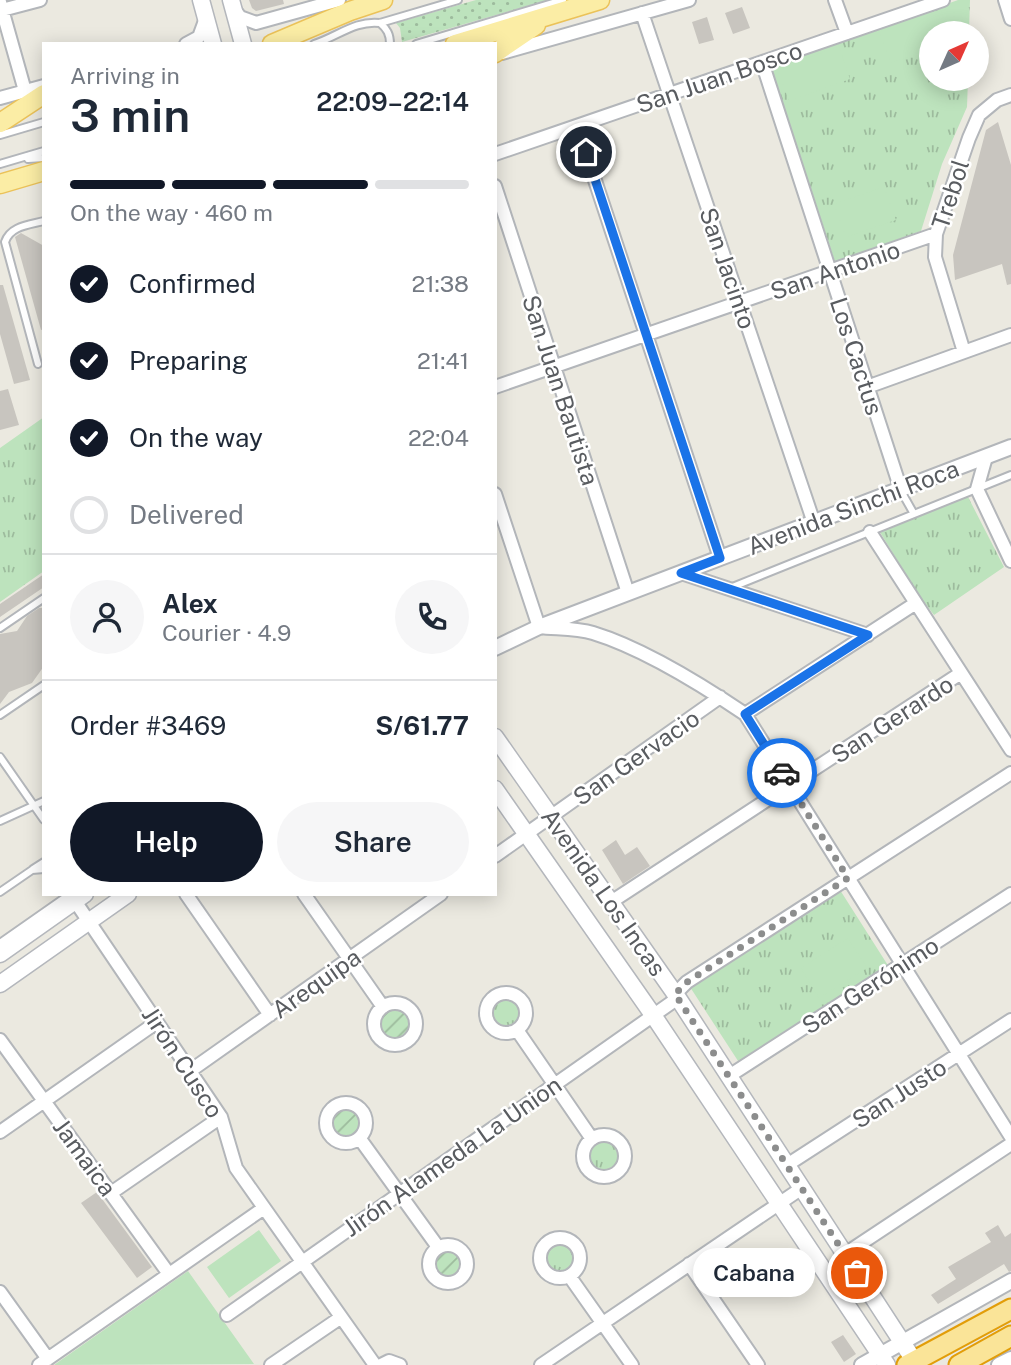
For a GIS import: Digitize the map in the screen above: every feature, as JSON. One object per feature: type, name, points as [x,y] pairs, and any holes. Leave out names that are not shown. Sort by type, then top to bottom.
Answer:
[{"type":"highway","points":[[913,1364],[1011,1309]]},
{"type":"highway","points":[[959,1365],[1011,1336]]},
{"type":"main road","points":[[201,0],[212,42]]},
{"type":"main road","points":[[277,42],[383,0]]},
{"type":"main road","points":[[461,42],[557,7],[600,0]]},
{"type":"main road","points":[[232,4],[242,42]]},
{"type":"main road","points":[[497,52],[557,7]]},
{"type":"main road","points":[[0,123],[42,95]]},
{"type":"main road","points":[[0,123],[42,111]]},
{"type":"main road","points":[[0,184],[42,163]]},
{"type":"main road","name":"Avenida Los Incas","points":[[497,740],[677,996],[902,1341],[913,1364]]},
{"type":"main road","name":"Avenida Los Incas","points":[[497,792],[653,1015],[883,1359]]},
{"type":"main road","points":[[0,984],[125,896]]},
{"type":"main road","points":[[0,954],[77,897]]},
{"type":"street","points":[[25,91],[1,6],[40,0]]},
{"type":"street","points":[[232,4],[240,17],[256,23],[339,0]]},
{"type":"street","points":[[497,53],[689,0]]},
{"type":"street","points":[[835,0],[847,33]]},
{"type":"street","name":"San Juan Bosco","points":[[497,153],[943,0]]},
{"type":"street","points":[[1005,0],[1011,19]]},
{"type":"street","name":"San Jacinto","points":[[642,13],[814,523]]},
{"type":"street","points":[[190,42],[199,37],[206,17]]},
{"type":"street","name":"Los Cactus","points":[[762,62],[901,490]]},
{"type":"street","points":[[0,98],[42,87]]},
{"type":"street","name":"Trebol","points":[[964,352],[935,257],[936,234],[979,116],[997,100],[1011,95]]},
{"type":"street","points":[[577,126],[720,558]]},
{"type":"street","name":"San Juan Bautista","points":[[497,192],[628,593]]},
{"type":"street","name":"San Antonio","points":[[497,386],[936,234]]},
{"type":"street","points":[[867,387],[1011,335]]},
{"type":"street","name":"Avenida Sinchi Roca","points":[[497,647],[539,627],[1011,447]]},
{"type":"street","points":[[986,457],[977,489],[1011,561]]},
{"type":"street","points":[[497,500],[539,627],[591,632],[642,654],[720,697],[745,714],[1011,1137]]},
{"type":"street","points":[[870,532],[1011,750]]},
{"type":"street","points":[[681,573],[868,635]]},
{"type":"street","points":[[745,714],[916,603]]},
{"type":"street","name":"Avenida Sinchi Roca","points":[[497,637],[539,627]]},
{"type":"street","name":"San Gerardo","points":[[611,901],[961,673]]},
{"type":"street","name":"San Gervacio","points":[[551,816],[720,697]]},
{"type":"street","name":"Jirón Alameda La Union","points":[[226,1315],[653,1015],[677,996],[687,982],[1011,773]]},
{"type":"street","points":[[497,855],[551,816]]},
{"type":"street","name":"San Gerónimo","points":[[729,1076],[1011,894]]},
{"type":"street","points":[[187,896],[270,1015]]},
{"type":"street","points":[[305,896],[383,1007]]},
{"type":"street","name":"Jirón Cusco","points":[[77,897],[89,922],[221,1117],[236,1168],[375,1365]]},
{"type":"street","name":"Arequipa","points":[[190,1071],[349,959],[424,899]]},
{"type":"street","name":"San Justo","points":[[787,1165],[1011,1020]]},
{"type":"street","points":[[0,1132],[157,1022]]},
{"type":"street","points":[[517,1030],[593,1139]]},
{"type":"street","name":"Jamaica","points":[[0,1040],[169,1274]]},
{"type":"street","points":[[111,1193],[221,1117]]},
{"type":"street","points":[[360,1139],[438,1247]]},
{"type":"street","points":[[845,1254],[1011,1144]]},
{"type":"street","points":[[541,1365],[802,1188]]},
{"type":"street","points":[[0,1292],[44,1362],[264,1208]]},
{"type":"street","points":[[689,1265],[756,1364]]},
{"type":"street","points":[[570,1277],[632,1365]]},
{"type":"street","points":[[863,1365],[883,1359],[902,1341],[1011,1281]]},
{"type":"street","points":[[271,1365],[340,1318]]},
{"type":"street","points":[[999,1365],[1011,1359]]},
{"type":"street","points":[[381,1365],[389,1361],[400,1365]]},
{"type":"lane","points":[[319,42],[341,34],[355,24],[368,21],[380,23],[458,0]]},
{"type":"lane","points":[[424,42],[557,7]]},
{"type":"lane","points":[[380,23],[386,28],[390,42]]},
{"type":"lane","points":[[0,135],[42,123]]},
{"type":"lane","points":[[0,164],[42,152]]},
{"type":"lane","points":[[15,160],[42,163]]},
{"type":"lane","points":[[38,364],[5,242],[15,229],[42,222]]},
{"type":"lane","points":[[728,588],[1011,475]]},
{"type":"lane","points":[[901,490],[914,514]]},
{"type":"lane","points":[[0,628],[42,598]]},
{"type":"lane","points":[[0,715],[42,686]]},
{"type":"lane","points":[[0,757],[42,817]]},
{"type":"lane","points":[[0,821],[42,802]]},
{"type":"lane","points":[[0,892],[42,863]]},
{"type":"lane","points":[[32,870],[42,869]]},
{"type":"lane","points":[[0,943],[77,897]]},
{"type":"green space","points":[[476,0],[548,0],[402,42],[400,28],[396,23]]},
{"type":"green space","points":[[958,0],[970,0],[969,21],[919,21],[919,91],[968,91],[967,107],[942,164],[921,231],[835,262],[771,67]]},
{"type":"green space","points":[[941,9],[945,21],[919,21],[919,53],[891,63],[879,31]]},
{"type":"green space","points":[[839,47],[850,79],[789,101],[777,68]]},
{"type":"green space","points":[[884,187],[896,220],[846,237],[834,204]]},
{"type":"green space","points":[[42,418],[42,572],[0,602],[0,448]]},
{"type":"green space","points":[[966,493],[1004,567],[934,615],[878,529]]},
{"type":"green space","points":[[840,890],[889,967],[740,1064],[690,987]]},
{"type":"green space","points":[[848,938],[867,968],[819,998],[801,968]]},
{"type":"green space","points":[[506,997],[517,1002],[522,1013],[517,1024],[506,1029],[495,1024],[490,1013],[495,1002]]},
{"type":"green space","points":[[395,1007],[407,1012],[412,1024],[407,1036],[395,1041],[383,1036],[378,1024],[383,1012]]},
{"type":"green space","points":[[347,1107],[358,1112],[363,1123],[358,1134],[347,1139],[336,1134],[331,1123],[336,1112]]},
{"type":"green space","points":[[604,1140],[616,1144],[620,1156],[616,1168],[604,1172],[592,1168],[588,1156],[592,1144]]},
{"type":"green space","points":[[259,1230],[281,1261],[229,1298],[207,1267]]},
{"type":"green space","points":[[560,1243],[571,1247],[575,1258],[571,1269],[560,1273],[549,1269],[545,1258],[549,1247]]},
{"type":"green space","points":[[448,1249],[454,1250],[462,1258],[462,1270],[454,1278],[448,1279],[442,1278],[434,1270],[433,1264],[434,1258],[442,1250]]},
{"type":"green space","points":[[188,1271],[254,1364],[54,1365]]},
{"type":"building","points":[[249,0],[283,0],[284,4],[256,11]]},
{"type":"building","points":[[742,7],[750,28],[733,34],[725,13]]},
{"type":"building","points":[[707,17],[714,40],[699,44],[692,22]]},
{"type":"building","points":[[998,122],[1011,165],[1011,284],[1007,285],[1002,264],[955,280],[953,255],[986,130]]},
{"type":"building","points":[[21,233],[42,245],[41,330],[15,237]]},
{"type":"building","points":[[0,285],[3,285],[30,380],[14,384],[0,334]]},
{"type":"building","points":[[8,389],[19,425],[0,430],[0,391]]},
{"type":"building","points":[[42,575],[42,588],[0,617],[0,604]]},
{"type":"building","points":[[42,608],[42,669],[32,683],[9,692],[0,704],[0,634],[17,631],[27,616]]},
{"type":"building","points":[[616,840],[625,855],[637,847],[650,866],[623,884],[602,850]]},
{"type":"building","points":[[97,1192],[152,1267],[137,1278],[81,1203]]},
{"type":"building","points":[[998,1225],[1005,1237],[1011,1233],[1011,1271],[1009,1272],[1004,1264],[938,1304],[931,1295],[956,1279],[948,1267],[991,1242],[985,1233]]},
{"type":"building","points":[[843,1335],[856,1354],[844,1362],[831,1342]]},
{"type":"way so far","points":[[782,773],[848,878],[687,982],[675,994],[857,1273]]},
{"type":"place","name":"Cabana","points":[[857,1273]]},
{"type":"route","points":[[586,152],[720,558],[681,573],[868,635],[745,714],[782,773]]}]
